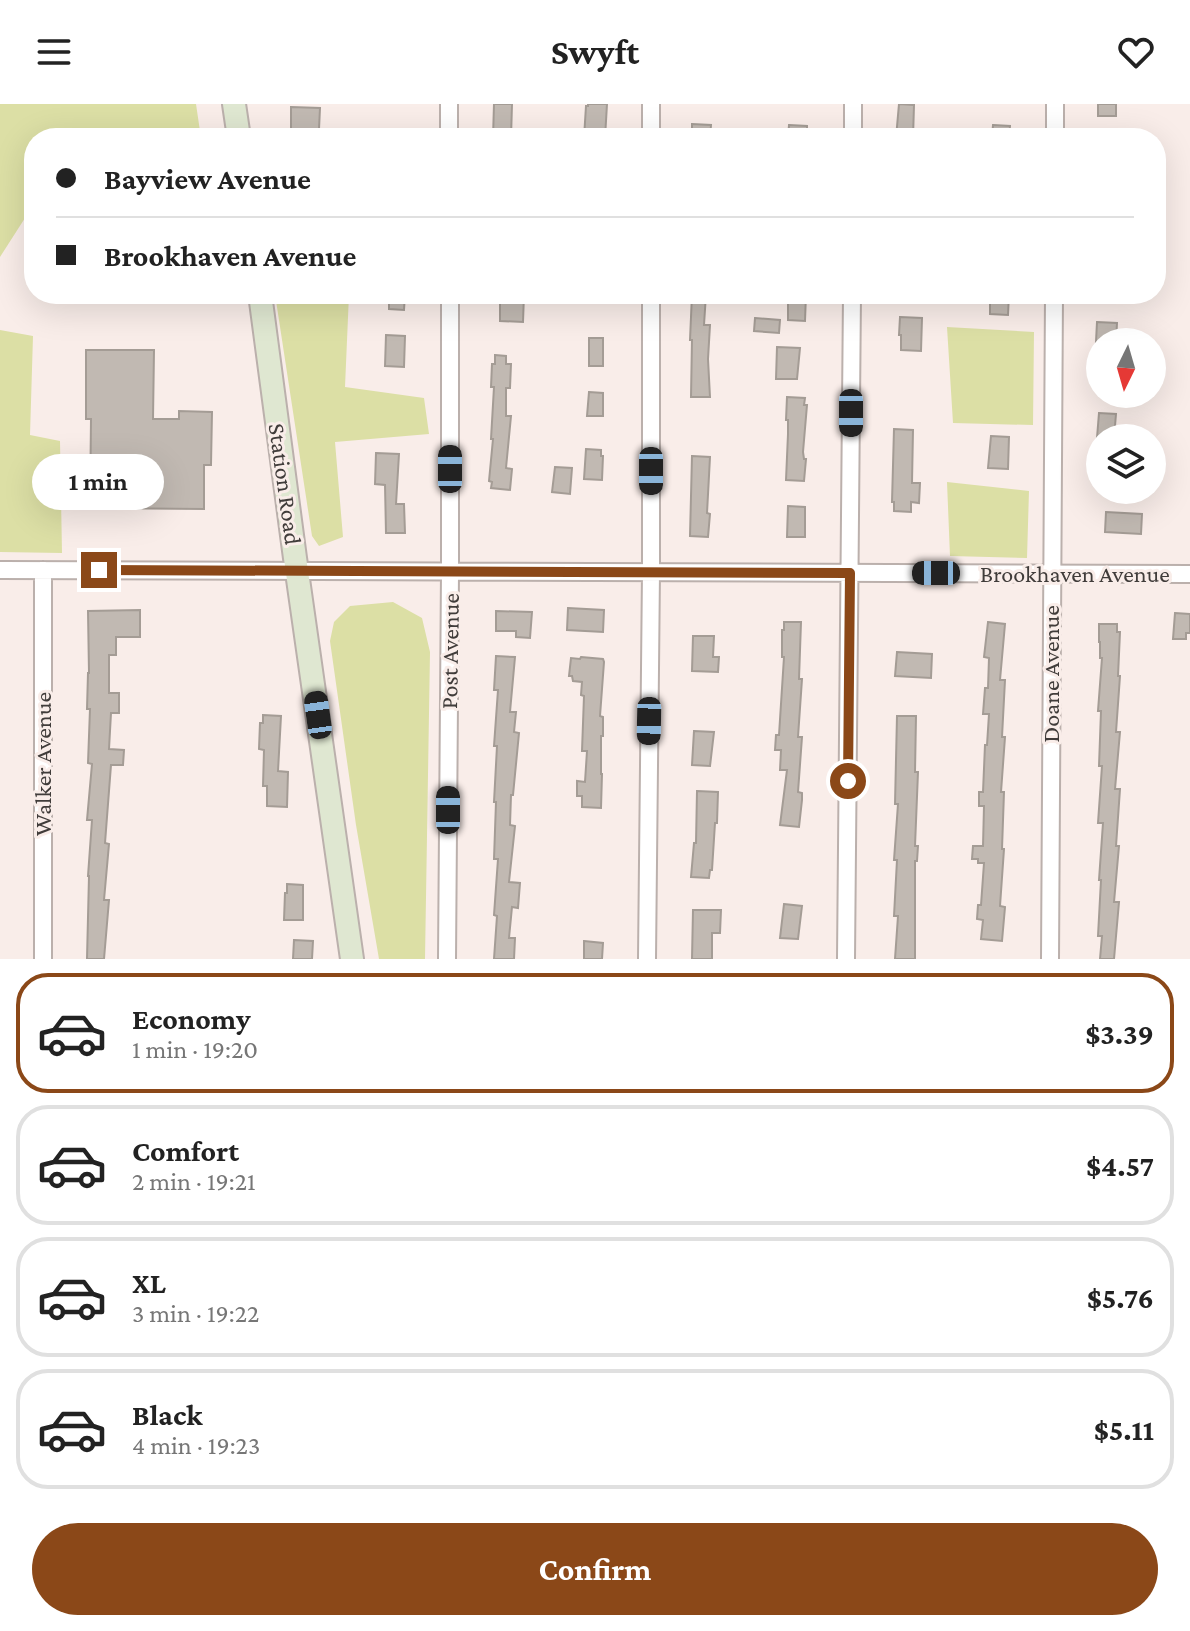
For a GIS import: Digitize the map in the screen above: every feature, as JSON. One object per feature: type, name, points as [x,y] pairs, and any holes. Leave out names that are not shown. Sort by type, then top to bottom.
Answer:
[{"type":"main road","points":[[234,104],[238,128]]},
{"type":"main road","name":"Station Road","points":[[261,304],[352,959]]},
{"type":"street","points":[[449,104],[449,128]]},
{"type":"street","points":[[651,104],[651,128]]},
{"type":"street","points":[[853,104],[853,128]]},
{"type":"street","points":[[1055,104],[1055,128]]},
{"type":"street","name":"Post Avenue","points":[[447,959],[450,304]]},
{"type":"street","points":[[647,959],[651,304]]},
{"type":"street","points":[[846,959],[852,304]]},
{"type":"street","name":"Doane Avenue","points":[[1050,959],[1054,304]]},
{"type":"street","name":"Brookhaven Avenue","points":[[0,570],[1190,574]]},
{"type":"street","name":"Walker Avenue","points":[[43,570],[43,959]]},
{"type":"green space","points":[[0,104],[196,104],[200,128],[24,128],[24,220],[0,257]]},
{"type":"green space","points":[[277,304],[349,304],[345,387],[424,398],[429,434],[335,442],[343,537],[319,546],[312,536]]},
{"type":"green space","points":[[947,327],[1034,332],[1033,425],[953,423]]},
{"type":"green space","points":[[0,330],[33,336],[30,435],[60,441],[62,553],[0,552]]},
{"type":"green space","points":[[947,482],[1029,491],[1027,558],[950,556]]},
{"type":"green space","points":[[393,602],[422,618],[430,652],[425,959],[379,959],[330,641],[334,622],[350,606]]},
{"type":"building","points":[[494,104],[512,104],[511,128],[493,128]]},
{"type":"building","points":[[607,104],[606,128],[585,128],[588,106]]},
{"type":"building","points":[[899,104],[914,105],[913,128],[897,128]]},
{"type":"building","points":[[1098,104],[1116,104],[1116,116],[1098,116]]},
{"type":"building","points":[[291,107],[320,108],[319,128],[291,128]]},
{"type":"building","points":[[692,124],[711,125],[711,128],[692,128]]},
{"type":"building","points":[[789,125],[807,126],[807,128],[789,128]]},
{"type":"building","points":[[993,125],[1010,126],[1010,128],[993,128]]},
{"type":"building","points":[[389,304],[404,304],[404,310],[389,309]]},
{"type":"building","points":[[500,304],[524,304],[523,322],[500,321]]},
{"type":"building","points":[[692,304],[705,304],[704,325],[710,325],[710,397],[691,397]]},
{"type":"building","points":[[788,304],[806,304],[805,321],[788,320]]},
{"type":"building","points":[[990,304],[1009,304],[1008,315],[990,314]]},
{"type":"building","points":[[900,317],[922,318],[921,351],[901,350]]},
{"type":"building","points":[[755,318],[780,320],[779,333],[754,331]]},
{"type":"building","points":[[1097,322],[1117,323],[1117,328],[1097,328]]},
{"type":"building","points":[[386,335],[405,336],[404,367],[385,366]]},
{"type":"building","points":[[589,338],[603,338],[603,366],[589,366]]},
{"type":"building","points":[[777,347],[800,348],[797,379],[776,379]]},
{"type":"building","points":[[86,350],[154,350],[153,419],[179,419],[179,411],[212,412],[211,465],[204,465],[204,509],[90,508],[91,419],[86,419]]},
{"type":"building","points":[[495,355],[506,356],[506,364],[511,364],[510,388],[506,388],[506,416],[511,416],[506,468],[512,469],[510,490],[491,488],[492,482],[489,481],[493,439],[492,364],[495,364]]},
{"type":"building","points":[[589,392],[603,393],[603,416],[587,416]]},
{"type":"building","points":[[787,397],[805,398],[804,405],[807,405],[804,481],[786,480]]},
{"type":"building","points":[[1099,413],[1116,414],[1115,424],[1098,424]]},
{"type":"building","points":[[894,429],[913,430],[912,483],[920,483],[919,503],[911,502],[911,512],[894,511],[892,502]]},
{"type":"building","points":[[991,436],[1009,437],[1008,469],[988,468]]},
{"type":"building","points":[[586,449],[601,450],[602,480],[584,479]]},
{"type":"building","points":[[376,453],[399,454],[396,504],[404,504],[405,533],[386,533],[385,485],[375,484]]},
{"type":"building","points":[[692,456],[710,457],[708,537],[690,536]]},
{"type":"building","points":[[555,467],[572,468],[570,494],[552,492]]},
{"type":"building","points":[[788,506],[805,507],[805,537],[787,537]]},
{"type":"building","points":[[1106,512],[1142,514],[1141,534],[1105,532]]},
{"type":"building","points":[[568,608],[604,610],[603,632],[567,630]]},
{"type":"building","points":[[140,610],[140,637],[116,637],[116,655],[109,655],[109,693],[119,693],[119,713],[111,713],[109,749],[124,750],[123,765],[111,765],[105,843],[109,844],[104,900],[109,900],[104,959],[87,959],[92,820],[87,820],[92,764],[88,763],[88,611]]},
{"type":"building","points":[[496,611],[532,612],[530,638],[516,637],[516,631],[496,631]]},
{"type":"building","points":[[1175,613],[1190,614],[1190,633],[1186,633],[1186,639],[1173,639]]},
{"type":"building","points":[[784,622],[801,622],[799,679],[802,679],[798,737],[802,737],[798,792],[802,793],[802,800],[799,827],[780,825],[787,770],[780,770],[781,750],[775,750],[776,735],[779,735]]},
{"type":"building","points":[[988,622],[1005,624],[1000,680],[1005,680],[1001,792],[1004,792],[1004,849],[1000,906],[1005,907],[1002,941],[981,939],[983,920],[977,919],[984,863],[972,859],[973,846],[983,846],[984,806],[979,806],[979,792],[983,792],[989,714],[983,714],[985,688],[988,688],[989,658],[984,657]]},
{"type":"building","points":[[1099,624],[1117,624],[1117,632],[1120,632],[1116,732],[1120,732],[1115,789],[1120,789],[1116,846],[1119,846],[1114,902],[1119,902],[1114,959],[1100,959],[1102,936],[1098,936],[1103,823],[1098,823],[1102,766],[1099,766],[1101,711],[1098,711],[1102,658]]},
{"type":"building","points":[[693,636],[714,636],[713,657],[719,657],[718,672],[692,671]]},
{"type":"building","points":[[897,652],[932,654],[931,678],[895,676]]},
{"type":"building","points":[[496,656],[515,657],[510,712],[516,712],[514,732],[519,733],[511,795],[510,825],[515,826],[509,882],[520,883],[518,908],[512,907],[509,938],[515,938],[514,959],[494,959],[498,859],[494,859]]},
{"type":"building","points":[[571,658],[603,659],[604,662],[600,716],[603,717],[601,808],[582,807],[582,796],[577,796],[577,781],[585,782],[587,751],[582,751],[584,696],[581,695],[582,682],[573,681],[569,676]]},
{"type":"building","points":[[263,715],[281,716],[278,771],[288,772],[287,807],[267,806],[267,786],[263,786],[264,750],[259,749]]},
{"type":"building","points":[[897,716],[916,716],[915,772],[918,772],[915,846],[918,846],[915,861],[915,959],[895,959],[898,916],[894,916]]},
{"type":"building","points":[[694,731],[714,732],[710,766],[692,765]]},
{"type":"building","points":[[697,791],[718,792],[709,878],[691,877],[696,843]]},
{"type":"building","points":[[287,884],[303,885],[303,920],[284,920]]},
{"type":"building","points":[[784,904],[802,906],[798,939],[780,938]]},
{"type":"building","points":[[693,910],[721,910],[720,933],[712,933],[712,959],[692,959]]},
{"type":"building","points":[[294,940],[313,941],[312,959],[293,959]]},
{"type":"building","points":[[584,941],[603,943],[602,959],[584,959]]},
{"type":"route","points":[[99,570],[850,573],[848,781]]}]
